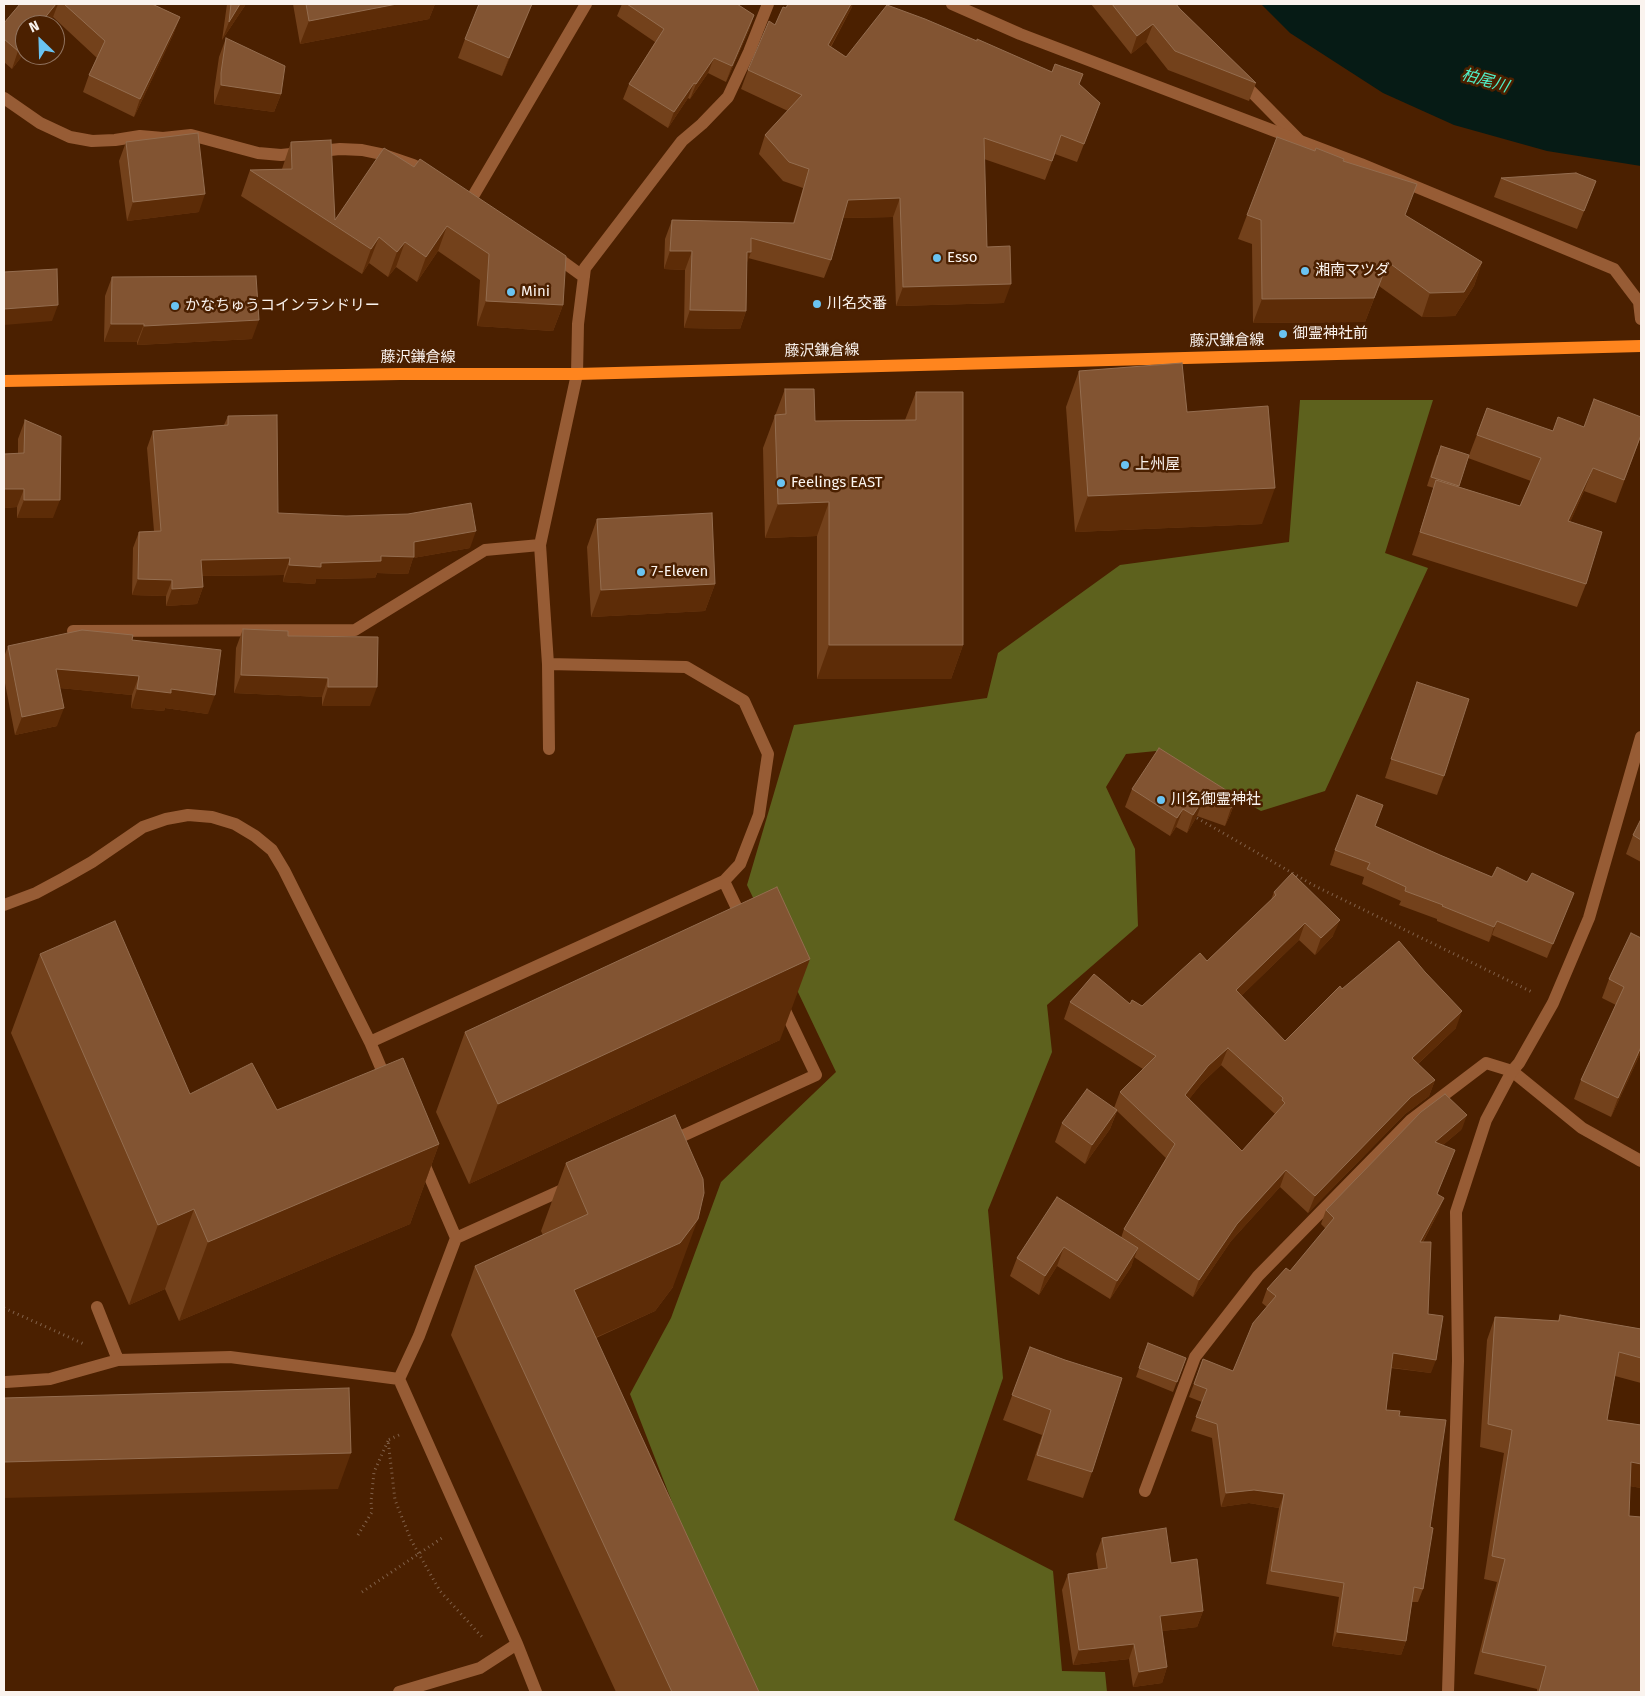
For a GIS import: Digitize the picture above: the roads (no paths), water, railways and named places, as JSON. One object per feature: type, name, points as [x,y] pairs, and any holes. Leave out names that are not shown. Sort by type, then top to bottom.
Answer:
[{"type":"main road","name":"藤沢鎌倉線","points":[[4,381],[400,374],[577,374],[1641,346]]},
{"type":"street","points":[[472,199],[586,4]]},
{"type":"street","points":[[549,749],[548,664],[540,545],[577,374],[578,324],[585,268],[682,140],[702,124],[728,97],[749,52],[768,4]]},
{"type":"street","points":[[952,4],[1020,34],[1361,164],[1614,269],[1639,302],[1641,319]]},
{"type":"street","points":[[1234,74],[1299,140]]},
{"type":"street","points":[[4,98],[40,123],[77,139],[92,141],[140,136],[163,138],[192,135],[258,152],[281,155],[340,149],[362,150],[381,154],[413,165],[442,179]]},
{"type":"street","points":[[544,249],[584,277]]},
{"type":"street","points":[[74,631],[355,630],[485,550],[540,545]]},
{"type":"street","points":[[370,1042],[724,881],[740,864],[759,815],[768,754],[744,701],[686,667],[548,664]]},
{"type":"street","points":[[1448,1692],[1458,1361],[1456,1212],[1486,1120],[1512,1071],[1553,1002],[1589,918],[1641,737]]},
{"type":"street","points":[[4,905],[36,893],[92,862],[144,827],[166,819],[188,815],[204,816],[235,824],[255,836],[272,850],[284,870],[370,1042],[394,1096]]},
{"type":"street","points":[[724,881],[749,934]]},
{"type":"street","points":[[654,1148],[816,1075],[774,986]]},
{"type":"street","points":[[1145,1491],[1195,1357],[1258,1276],[1412,1120],[1486,1063],[1512,1071],[1582,1128],[1641,1161]]},
{"type":"street","points":[[417,1149],[456,1238],[419,1336],[399,1379],[517,1644],[536,1692]]},
{"type":"street","points":[[456,1238],[582,1181]]},
{"type":"street","points":[[97,1307],[118,1360]]},
{"type":"street","points":[[6,1382],[50,1379],[118,1360],[230,1357],[399,1379]]},
{"type":"street","points":[[399,1692],[480,1668],[517,1644]]},
{"type":"water","name":"柏尾川","points":[[1261,4],[1641,4],[1641,166],[1547,151],[1454,125],[1383,93],[1290,33]]},
{"type":"place","name":"Esso","points":[[937,258]]},
{"type":"place","name":"湘南マツダ","points":[[1305,271]]},
{"type":"place","name":"Mini","points":[[511,292]]},
{"type":"place","name":"川名交番","points":[[817,304]]},
{"type":"place","name":"かなちゅうコインランドリー","points":[[175,306]]},
{"type":"place","name":"御霊神社前","points":[[1283,334]]},
{"type":"place","name":"上州屋","points":[[1125,465]]},
{"type":"place","name":"Feelings EAST","points":[[781,483]]},
{"type":"place","name":"7-Eleven","points":[[641,572]]},
{"type":"place","name":"川名御霊神社","points":[[1161,800]]}]
